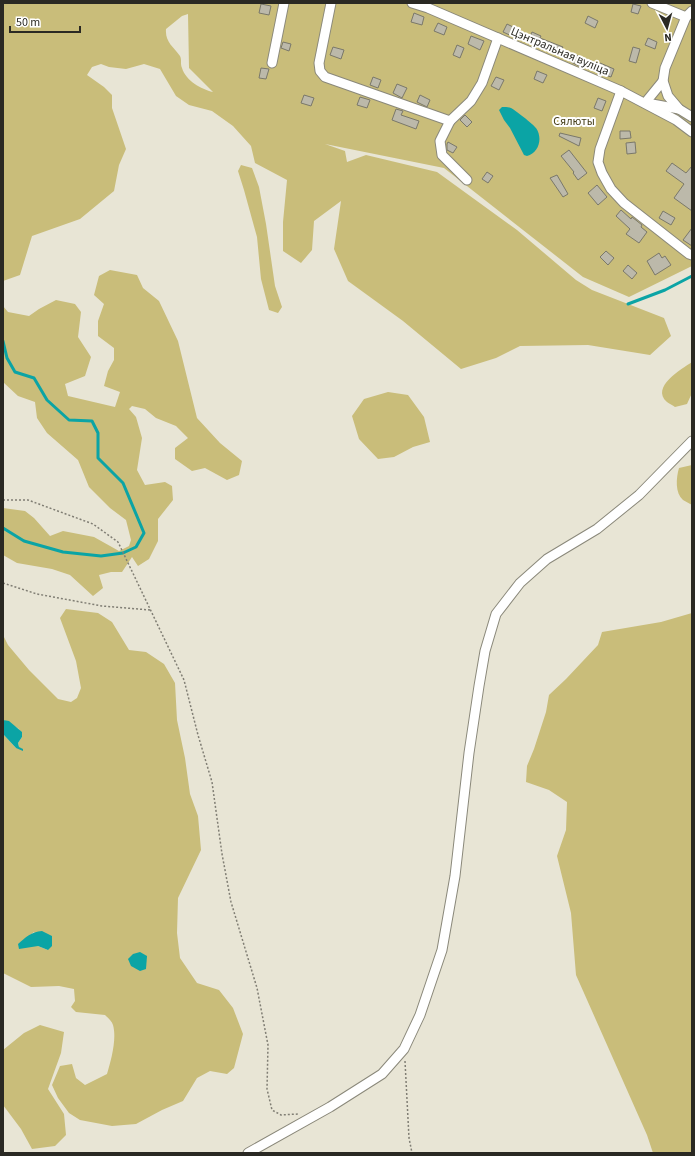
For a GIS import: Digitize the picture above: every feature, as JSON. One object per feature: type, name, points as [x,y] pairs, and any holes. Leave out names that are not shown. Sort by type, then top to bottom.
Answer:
[{"type":"street","points":[[272,63],[284,3]]},
{"type":"street","points":[[331,3],[319,63],[320,71],[325,78],[450,121]]},
{"type":"street","name":"Цэнтральная вуліца","points":[[412,3],[428,8],[621,91],[676,120],[692,132]]},
{"type":"street","points":[[652,3],[689,14],[666,68],[663,81],[645,103],[679,109]]},
{"type":"street","points":[[467,180],[442,155],[440,141],[450,121],[471,100],[482,83],[498,38]]},
{"type":"street","points":[[663,81],[668,96],[679,109],[692,117]]},
{"type":"street","points":[[621,91],[600,149],[598,162],[602,173],[611,189],[624,203],[692,255]]},
{"type":"street","points":[[248,1153],[330,1108],[382,1074],[404,1049],[420,1015],[442,950],[455,876],[479,686],[485,651],[496,614],[520,583],[547,559],[597,529],[633,500],[692,441]]},
{"type":"path","points":[[3,500],[28,500],[93,524],[118,542],[184,680],[212,782],[222,854],[231,902],[257,988],[267,1038],[266,1089],[272,1110],[281,1115],[298,1114],[308,1120]]},
{"type":"path","points":[[3,583],[38,594],[102,606],[150,610]]},
{"type":"path","points":[[404,1049],[409,1138],[412,1153]]},
{"type":"green space","name":"Сялюты","points":[[3,3],[692,3],[692,266],[629,297],[583,277],[444,168],[325,144],[345,151],[347,162],[366,155],[437,172],[517,230],[576,280],[592,290],[664,318],[671,336],[650,355],[588,345],[520,346],[496,358],[461,369],[403,321],[348,281],[334,249],[341,201],[314,221],[312,250],[301,263],[283,251],[283,222],[287,180],[255,163],[251,146],[233,126],[212,111],[189,105],[176,96],[160,69],[144,64],[126,69],[109,67],[101,64],[92,67],[87,75],[104,87],[112,95],[112,108],[126,149],[119,165],[114,191],[80,219],[32,236],[20,275],[3,281]],"holes":[[[188,14],[189,68],[213,92],[199,87],[190,81],[181,66],[180,56],[170,44],[167,37],[166,29],[182,16]]]},
{"type":"green space","points":[[241,165],[252,168],[259,187],[275,286],[282,307],[278,313],[269,310],[261,279],[257,237],[238,171]]},
{"type":"green space","points":[[110,270],[137,275],[143,288],[159,301],[178,341],[197,418],[220,443],[242,461],[239,475],[227,480],[205,468],[192,471],[175,459],[175,448],[188,438],[176,426],[156,418],[145,409],[132,406],[129,409],[136,417],[142,438],[137,470],[145,485],[165,482],[172,486],[173,500],[158,519],[158,541],[149,559],[138,566],[132,557],[122,572],[111,572],[99,575],[103,588],[93,596],[70,575],[52,569],[17,563],[3,555],[3,508],[25,511],[34,518],[50,536],[63,531],[94,537],[119,551],[129,546],[131,540],[126,520],[110,508],[89,487],[78,460],[47,433],[37,418],[35,402],[18,396],[3,382],[3,306],[8,312],[29,316],[56,300],[75,304],[81,312],[78,337],[91,357],[85,376],[65,384],[68,396],[115,407],[120,392],[104,386],[108,371],[114,360],[114,348],[98,336],[98,321],[104,304],[94,295],[99,276]]},
{"type":"green space","points":[[692,362],[692,393],[687,404],[675,407],[667,402],[663,396],[662,390],[669,379]]},
{"type":"green space","points":[[388,392],[408,395],[424,417],[430,442],[413,447],[394,457],[378,459],[359,439],[352,416],[364,399]]},
{"type":"green space","points":[[692,465],[692,505],[680,497],[677,489],[677,476],[679,468]]},
{"type":"green space","points":[[66,609],[98,613],[112,622],[129,650],[146,652],[164,664],[175,683],[177,720],[185,758],[190,794],[198,816],[201,850],[178,898],[177,933],[180,958],[197,983],[219,990],[233,1008],[243,1034],[234,1068],[227,1074],[210,1071],[197,1078],[183,1101],[136,1124],[112,1126],[80,1120],[69,1113],[58,1098],[52,1085],[60,1066],[72,1064],[76,1078],[85,1085],[107,1074],[114,1043],[112,1022],[105,1015],[76,1012],[71,1007],[75,1001],[74,989],[59,986],[31,987],[3,973],[3,734],[16,748],[19,747],[18,743],[22,737],[19,729],[3,720],[3,635],[8,645],[29,670],[58,699],[71,702],[77,698],[81,688],[76,661],[60,618]],"holes":[[[34,932],[48,950],[38,946],[18,945]]]},
{"type":"green space","points":[[692,613],[692,1153],[653,1153],[647,1135],[576,975],[571,913],[557,856],[566,830],[567,802],[549,790],[526,782],[527,766],[546,712],[549,695],[598,645],[602,632],[661,622]]},
{"type":"green space","points":[[40,1025],[64,1032],[61,1053],[48,1089],[64,1114],[66,1135],[55,1146],[32,1149],[21,1129],[3,1105],[3,1050],[24,1033]]},
{"type":"water","points":[[502,107],[509,107],[513,109],[536,128],[539,136],[539,145],[531,154],[527,156],[524,155],[499,110]]},
{"type":"water","points":[[3,720],[9,721],[22,732],[22,737],[18,743],[19,747],[23,749],[23,751],[16,748],[3,734]]},
{"type":"water","points":[[42,931],[52,936],[52,946],[48,950],[38,946],[19,949],[18,944],[26,937],[35,932]]},
{"type":"water","points":[[140,952],[147,956],[146,969],[140,971],[131,966],[128,959],[133,954]]},
{"type":"building","points":[[261,4],[271,6],[269,15],[259,13]]},
{"type":"building","points":[[633,4],[641,6],[638,14],[631,12]]},
{"type":"building","points":[[414,13],[424,17],[422,25],[411,22]]},
{"type":"building","points":[[588,16],[598,21],[595,28],[585,23]]},
{"type":"building","points":[[438,23],[447,27],[444,35],[434,31]]},
{"type":"building","points":[[507,24],[517,29],[514,37],[503,32]]},
{"type":"building","points":[[532,32],[541,36],[540,38],[563,47],[559,54],[528,41]]},
{"type":"building","points":[[471,36],[484,41],[480,50],[468,44]]},
{"type":"building","points":[[648,38],[657,42],[655,49],[645,45]]},
{"type":"building","points":[[283,42],[291,44],[289,51],[281,48]]},
{"type":"building","points":[[457,45],[464,48],[460,58],[453,55]]},
{"type":"building","points":[[333,47],[344,50],[341,59],[330,55]]},
{"type":"building","points":[[633,47],[640,49],[636,63],[629,61]]},
{"type":"building","points":[[574,54],[583,58],[579,66],[571,62]]},
{"type":"building","points":[[600,63],[614,69],[611,77],[596,72]]},
{"type":"building","points":[[261,68],[269,69],[266,79],[259,78]]},
{"type":"building","points":[[537,71],[547,75],[543,83],[534,79]]},
{"type":"building","points":[[373,77],[381,80],[378,88],[370,85]]},
{"type":"building","points":[[496,77],[504,80],[499,90],[491,86]]},
{"type":"building","points":[[397,84],[407,88],[402,98],[393,93]]},
{"type":"building","points":[[304,95],[314,98],[311,106],[301,103]]},
{"type":"building","points":[[420,95],[430,100],[427,107],[417,102]]},
{"type":"building","points":[[360,97],[370,100],[367,108],[357,105]]},
{"type":"building","points":[[598,98],[606,101],[602,111],[594,108]]},
{"type":"building","points":[[396,109],[403,111],[401,115],[419,121],[416,129],[392,120]]},
{"type":"building","points":[[465,115],[472,122],[467,127],[460,120]]},
{"type":"building","points":[[620,131],[630,131],[631,138],[620,139]]},
{"type":"building","points":[[560,133],[581,138],[579,146],[559,136]]},
{"type":"building","points":[[448,142],[457,147],[453,153],[447,150]]},
{"type":"building","points":[[635,142],[636,153],[627,154],[626,143]]},
{"type":"building","points":[[569,150],[587,173],[578,180],[573,173],[574,172],[561,156]]},
{"type":"building","points":[[672,163],[686,173],[692,166],[692,211],[674,198],[684,184],[666,171]]},
{"type":"building","points":[[487,172],[493,176],[488,183],[482,179]]},
{"type":"building","points":[[557,175],[568,194],[563,197],[550,178]]},
{"type":"building","points":[[597,185],[607,197],[598,205],[588,193]]},
{"type":"building","points":[[621,210],[631,219],[632,217],[642,225],[641,227],[647,232],[639,243],[626,234],[630,229],[616,216]]},
{"type":"building","points":[[663,211],[675,218],[671,225],[659,218]]},
{"type":"building","points":[[692,228],[692,246],[683,240]]},
{"type":"building","points":[[606,251],[614,258],[608,265],[600,257]]},
{"type":"building","points":[[659,253],[662,258],[665,256],[671,265],[655,275],[647,261]]},
{"type":"building","points":[[628,265],[637,273],[632,279],[623,271]]},
{"type":"waterway","points":[[628,304],[665,290],[692,276]]},
{"type":"waterway","points":[[3,341],[7,358],[15,372],[34,378],[47,400],[69,420],[92,421],[98,433],[98,458],[123,483],[144,533],[136,547],[123,553],[101,556],[63,552],[24,541],[3,528]]}]
